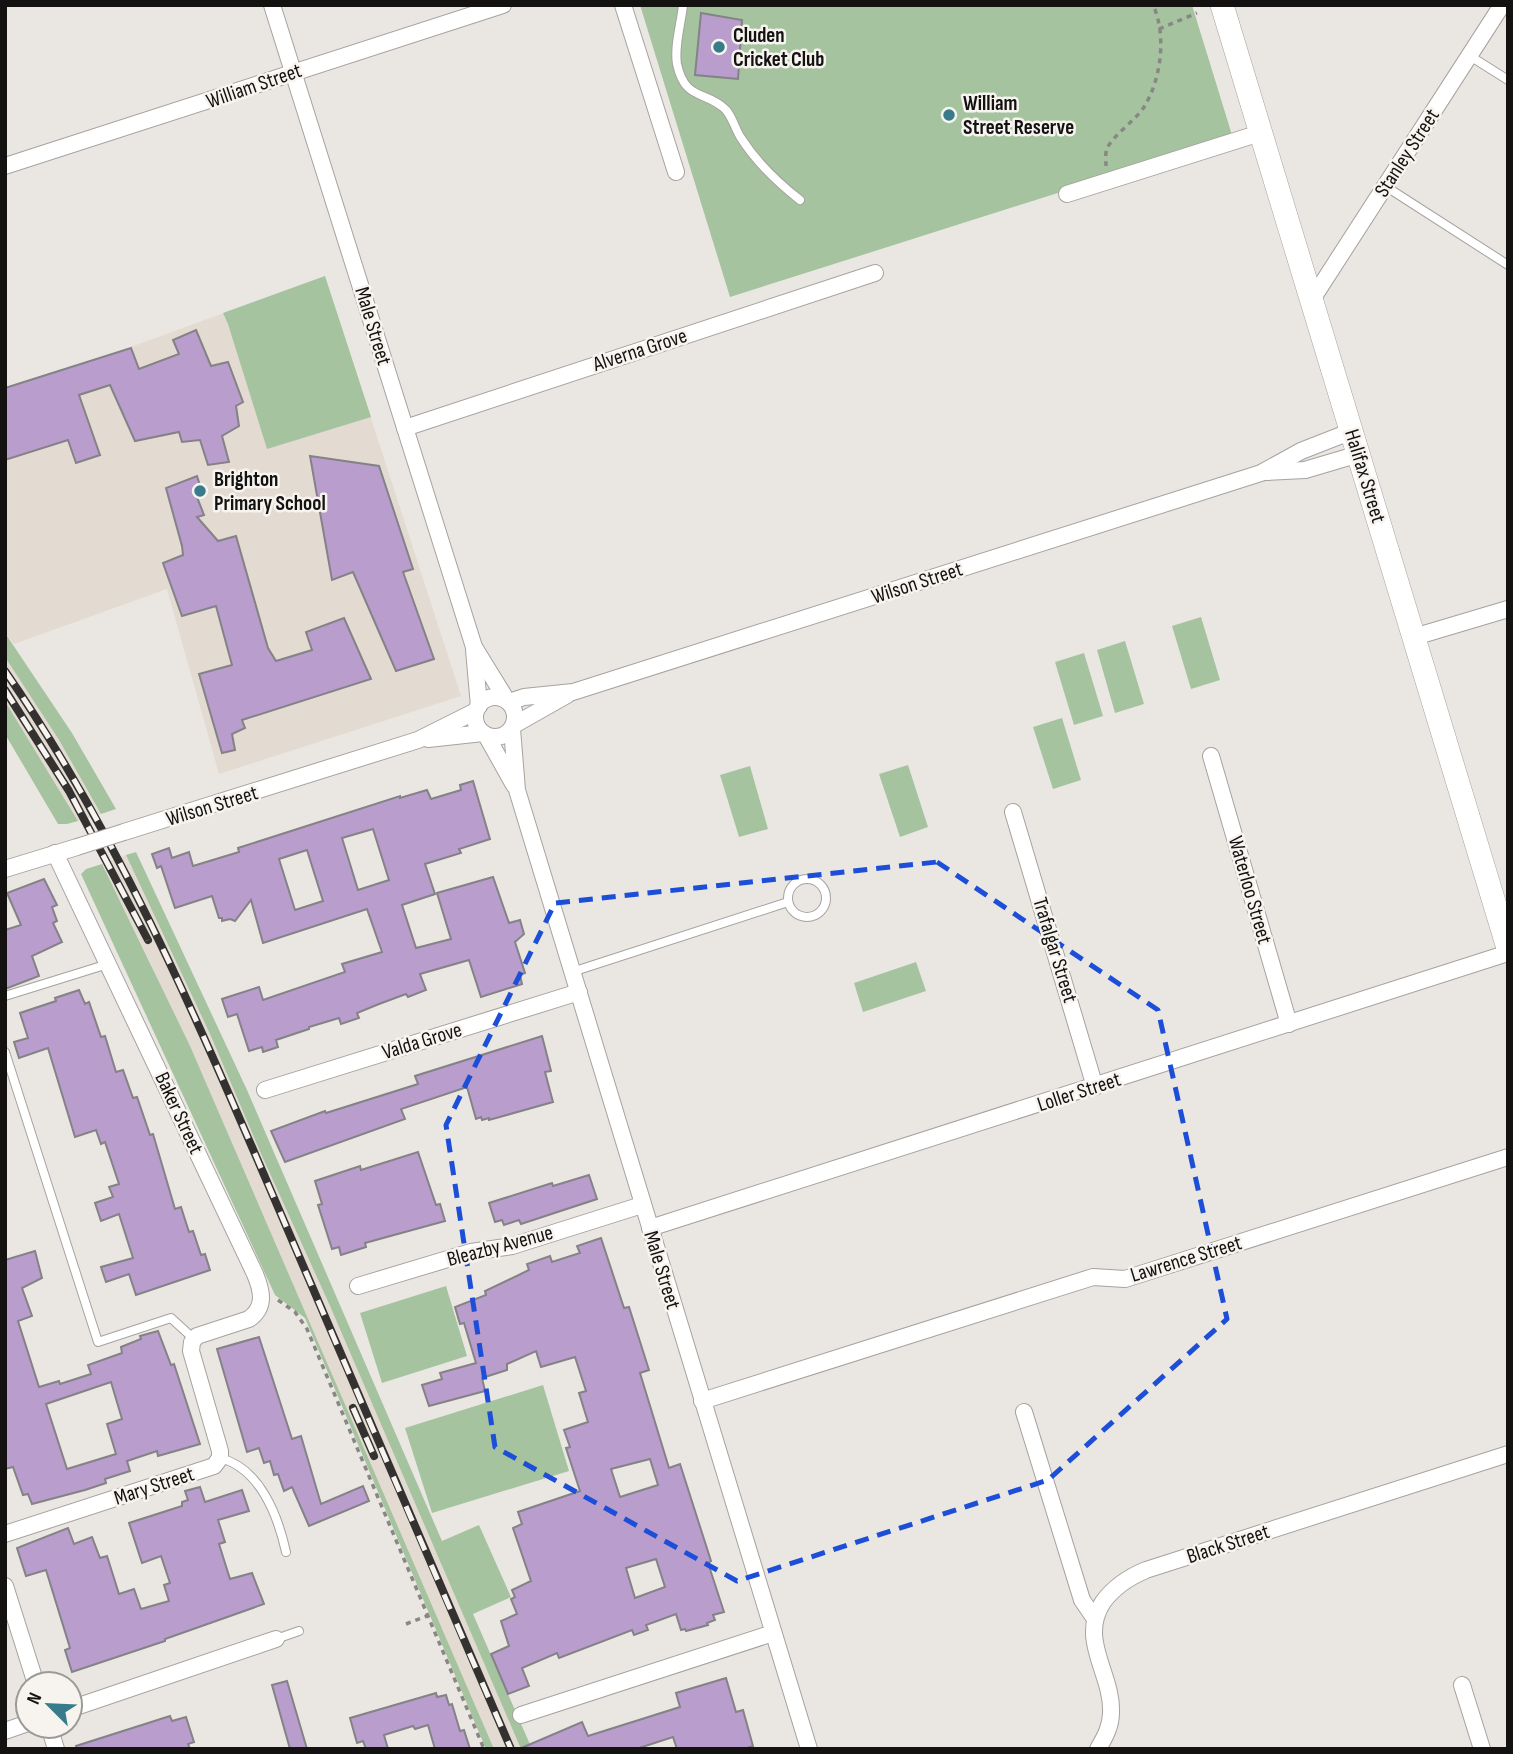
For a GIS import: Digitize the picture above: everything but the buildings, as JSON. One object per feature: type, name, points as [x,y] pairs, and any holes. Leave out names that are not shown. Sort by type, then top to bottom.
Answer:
[{"type":"street","name":"Male Street","points":[[272,5],[474,648],[507,701]]},
{"type":"street","name":"William Street","points":[[5,166],[503,5]]},
{"type":"street","points":[[623,5],[676,173]]},
{"type":"street","name":"Halifax Street","points":[[1222,5],[1508,948]]},
{"type":"street","name":"Stanley Street","points":[[1311,301],[1502,5]]},
{"type":"street","points":[[1067,194],[1260,133]]},
{"type":"street","name":"Alverna Grove","points":[[405,428],[876,273]]},
{"type":"street","name":"Wilson Street","points":[[507,701],[573,692],[1261,473],[1301,451],[1352,431]]},
{"type":"street","name":"Wilson Street","points":[[1261,473],[1305,470],[1359,454]]},
{"type":"street","points":[[1414,637],[1508,609]]},
{"type":"street","name":"Male Street","points":[[474,648],[477,708]]},
{"type":"street","name":"Wilson Street","points":[[513,727],[573,692]]},
{"type":"street","points":[[500,697],[507,701],[515,713],[513,727],[500,737],[485,734],[476,723],[477,708],[488,698],[500,697]]},
{"type":"street","name":"Wilson Street","points":[[5,869],[418,740],[477,708]]},
{"type":"street","name":"Male Street","points":[[513,727],[517,790]]},
{"type":"street","name":"Male Street","points":[[485,734],[517,790],[809,1749]]},
{"type":"street","name":"Wilson Street","points":[[418,740],[485,734]]},
{"type":"street","name":"Waterloo Street","points":[[1211,755],[1289,1024]]},
{"type":"street","name":"Trafalgar Street","points":[[1013,812],[1095,1087]]},
{"type":"street","name":"Baker Street","points":[[55,853],[255,1274],[262,1296]]},
{"type":"street","name":"Loller Street","points":[[650,1228],[1508,954]]},
{"type":"street","name":"Valda Grove","points":[[265,1090],[579,992]]},
{"type":"street","name":"Lawrence Street","points":[[702,1401],[1093,1278],[1136,1278],[1508,1157]]},
{"type":"street","name":"Bleazby Avenue","points":[[358,1286],[471,1252],[512,1246],[642,1205]]},
{"type":"street","points":[[194,1339],[200,1334],[249,1319],[259,1310],[262,1296]]},
{"type":"street","name":"Mary Street","points":[[5,1534],[214,1466],[220,1458],[218,1442],[191,1351],[194,1339]]},
{"type":"street","points":[[1024,1412],[1082,1600],[1095,1619],[1093,1640],[1108,1689],[1111,1713],[1109,1727],[1098,1749]]},
{"type":"street","name":"Black Street","points":[[1095,1619],[1110,1594],[1121,1583],[1146,1570],[1508,1454]]},
{"type":"street","points":[[5,1586],[32,1670]]},
{"type":"street","points":[[521,1715],[773,1633]]},
{"type":"street","points":[[84,1704],[276,1639]]},
{"type":"street","points":[[1462,1685],[1482,1749]]},
{"type":"lane","points":[[683,5],[677,64],[686,86],[725,109],[738,135],[768,174],[800,200]]},
{"type":"lane","points":[[1469,56],[1508,80]]},
{"type":"lane","points":[[1385,186],[1508,265]]},
{"type":"lane","points":[[806,878],[818,882],[826,899],[822,910],[805,917],[794,912],[788,902],[788,895],[794,884],[806,878]]},
{"type":"lane","points":[[572,972],[788,902]]},
{"type":"lane","points":[[5,996],[108,964]]},
{"type":"lane","points":[[5,1052],[98,1342],[171,1318],[194,1339]]},
{"type":"lane","points":[[220,1458],[239,1464],[254,1480],[273,1512],[286,1552]]},
{"type":"lane","points":[[276,1639],[299,1631]]},
{"type":"path","points":[[1105,168],[1107,148],[1144,107],[1155,81],[1161,50],[1157,15],[1153,5]]},
{"type":"path","points":[[1159,29],[1197,13]]},
{"type":"path","points":[[262,1296],[279,1300],[288,1306],[307,1329],[484,1749]]},
{"type":"path","points":[[406,1624],[428,1616]]},
{"type":"highlighted area","points":[[937,862],[1158,1010],[1227,1319],[1048,1480],[737,1581],[495,1447],[446,1125],[555,903]]},
{"type":"shaded area","name":"Brighton Primary School","points":[[325,276],[461,696],[219,774],[167,589],[14,644],[5,633],[5,393]]},
{"type":"shaded area","points":[[5,657],[59,740],[101,814],[78,821],[5,702]]},
{"type":"shaded area","points":[[126,855],[210,1034],[521,1749],[494,1749],[151,964],[102,864]]},
{"type":"green space","name":"William Street Reserve","points":[[640,5],[1192,5],[1232,135],[730,297]]},
{"type":"green space","points":[[325,276],[371,417],[267,449],[223,313]]},
{"type":"green space","points":[[1201,617],[1220,680],[1191,689],[1172,626]]},
{"type":"green space","points":[[5,633],[72,733],[116,809],[101,814],[59,740],[5,657]]},
{"type":"green space","points":[[1125,641],[1144,704],[1115,713],[1097,650]]},
{"type":"green space","points":[[1084,653],[1103,716],[1074,725],[1055,662]]},
{"type":"green space","points":[[5,702],[78,821],[58,824],[5,734]]},
{"type":"green space","points":[[1062,718],[1081,780],[1053,789],[1033,727]]},
{"type":"green space","points":[[908,765],[928,827],[900,837],[879,774]]},
{"type":"green space","points":[[750,766],[768,829],[739,837],[720,775]]},
{"type":"green space","points":[[136,852],[247,1090],[442,1541],[479,1525],[511,1597],[473,1614],[532,1749],[521,1749],[210,1034],[126,855]]},
{"type":"green space","points":[[102,864],[190,1046],[494,1749],[486,1749],[305,1318],[275,1295],[81,874],[86,869]]},
{"type":"green space","points":[[916,962],[926,991],[863,1012],[854,983]]},
{"type":"green space","points":[[446,1286],[467,1356],[382,1383],[360,1313]]},
{"type":"green space","points":[[543,1385],[569,1471],[432,1513],[405,1428]]},
{"type":"railway","points":[[5,671],[84,797],[153,928],[245,1130],[511,1749]]},
{"type":"railway","points":[[5,690],[69,791],[148,940]]},
{"type":"railway","points":[[353,1408],[374,1456]]},
{"type":"place","name":"Cluden Cricket Club","points":[[719,47]]},
{"type":"place","name":"William Street Reserve","points":[[949,115]]},
{"type":"place","name":"Brighton Primary School","points":[[200,491]]}]
